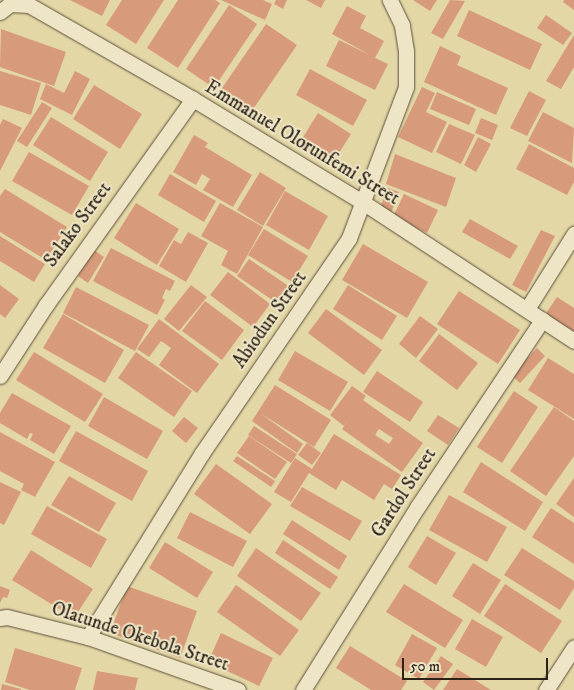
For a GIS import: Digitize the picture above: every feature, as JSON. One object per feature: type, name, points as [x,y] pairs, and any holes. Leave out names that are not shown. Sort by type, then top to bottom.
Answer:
[{"type":"street","name":"Abiodun Street","points":[[88,637],[202,453],[349,238],[364,203],[406,87],[406,51],[402,25],[390,0]]},
{"type":"street","name":"Emmanuel Olorunfemi Street","points":[[0,12],[10,4],[29,5],[193,99],[364,203],[574,341]]},
{"type":"street","name":"Salako Street","points":[[0,376],[46,304],[193,99]]},
{"type":"street","points":[[527,309],[574,234]]},
{"type":"street","name":"Gardol Street","points":[[303,690],[418,506],[542,320]]},
{"type":"street","name":"Olatunde Okebola Street","points":[[0,618],[7,617],[88,637],[238,690]]},
{"type":"street","points":[[546,690],[574,647]]},
{"type":"building","points":[[70,0],[110,0],[102,16]]},
{"type":"building","points":[[122,0],[164,0],[136,44],[106,25]]},
{"type":"building","points":[[178,0],[215,0],[220,3],[178,68],[147,48]]},
{"type":"building","points":[[221,0],[263,0],[272,4],[265,20]]},
{"type":"building","points":[[276,0],[287,0],[283,9],[274,4]]},
{"type":"building","points":[[306,0],[325,0],[321,8]]},
{"type":"building","points":[[413,0],[437,0],[430,11]]},
{"type":"building","points":[[450,0],[465,1],[443,39],[431,33]]},
{"type":"building","points":[[564,0],[574,0],[574,10],[563,2]]},
{"type":"building","points":[[229,5],[257,24],[214,88],[186,69]]},
{"type":"building","points":[[347,6],[366,16],[360,28],[384,41],[375,58],[388,64],[375,90],[326,66],[339,40],[370,55],[332,34]]},
{"type":"building","points":[[469,10],[542,44],[530,70],[457,36]]},
{"type":"building","points":[[546,15],[572,33],[563,45],[537,28]]},
{"type":"building","points":[[266,24],[297,45],[251,112],[220,91]]},
{"type":"building","points":[[1,29],[66,52],[54,86],[0,67]]},
{"type":"building","points":[[574,35],[574,67],[561,89],[546,81]]},
{"type":"building","points":[[440,46],[461,56],[457,65],[508,88],[496,115],[424,82]]},
{"type":"building","points":[[310,69],[367,100],[353,126],[296,95]]},
{"type":"building","points":[[0,71],[41,83],[31,115],[0,105]]},
{"type":"building","points":[[75,71],[90,79],[72,115],[40,99],[46,84],[64,93]]},
{"type":"building","points":[[94,85],[142,114],[120,149],[73,119]]},
{"type":"building","points":[[422,87],[435,93],[426,112],[447,122],[432,153],[398,137]]},
{"type":"building","points":[[529,91],[546,100],[527,136],[510,128]]},
{"type":"building","points":[[437,92],[476,109],[469,125],[430,109]]},
{"type":"building","points":[[42,102],[52,108],[27,147],[17,141]]},
{"type":"building","points":[[543,112],[574,128],[572,163],[528,141]]},
{"type":"building","points":[[318,113],[351,134],[332,164],[297,147]]},
{"type":"building","points":[[51,117],[108,152],[90,181],[33,145]]},
{"type":"building","points":[[481,118],[498,125],[492,140],[475,133]]},
{"type":"building","points":[[3,119],[22,128],[0,171],[0,125]]},
{"type":"building","points":[[449,124],[475,135],[461,164],[436,152]]},
{"type":"building","points":[[194,135],[208,143],[205,147],[252,175],[233,207],[203,190],[210,179],[202,174],[196,185],[173,172]]},
{"type":"building","points":[[478,137],[491,144],[476,172],[464,165]]},
{"type":"building","points":[[529,144],[574,168],[574,182],[567,195],[516,169]]},
{"type":"building","points":[[29,152],[89,186],[72,215],[12,181]]},
{"type":"building","points":[[395,154],[456,178],[446,207],[386,184]]},
{"type":"building","points":[[260,172],[286,188],[263,226],[237,210]]},
{"type":"building","points":[[170,174],[216,201],[204,222],[158,195]]},
{"type":"building","points":[[388,188],[399,192],[391,213],[380,208]]},
{"type":"building","points":[[5,189],[67,227],[46,260],[0,232],[0,196]]},
{"type":"building","points":[[285,191],[328,216],[309,250],[266,225]]},
{"type":"building","points":[[404,194],[438,210],[427,233],[393,217]]},
{"type":"building","points":[[136,203],[179,229],[157,265],[114,238]]},
{"type":"building","points":[[220,203],[263,227],[237,274],[221,265],[228,251],[201,236]]},
{"type":"building","points":[[470,219],[518,246],[510,259],[462,232]]},
{"type":"building","points":[[264,229],[308,256],[292,282],[248,255]]},
{"type":"building","points":[[541,230],[555,236],[526,292],[512,285]]},
{"type":"building","points":[[188,232],[208,243],[186,282],[159,266],[174,240],[181,244]]},
{"type":"building","points":[[0,236],[45,264],[34,282],[0,261]]},
{"type":"building","points":[[363,244],[428,282],[407,318],[342,280]]},
{"type":"building","points":[[111,248],[175,281],[170,291],[166,289],[162,298],[165,300],[157,315],[93,281]]},
{"type":"building","points":[[94,250],[104,257],[88,283],[78,276]]},
{"type":"building","points":[[249,259],[290,287],[278,304],[237,276]]},
{"type":"building","points":[[228,272],[270,304],[253,327],[210,295]]},
{"type":"building","points":[[0,285],[19,299],[5,318],[0,314]]},
{"type":"building","points":[[191,285],[207,297],[179,331],[164,319]]},
{"type":"building","points":[[348,285],[397,316],[382,340],[333,309]]},
{"type":"building","points":[[76,287],[149,325],[135,351],[63,313]]},
{"type":"building","points":[[459,291],[520,330],[498,364],[437,324]]},
{"type":"building","points":[[557,297],[574,308],[574,335],[545,315]]},
{"type":"building","points":[[205,301],[244,330],[222,360],[182,331]]},
{"type":"building","points":[[326,309],[382,350],[364,375],[308,333]]},
{"type":"building","points":[[63,314],[124,350],[105,383],[43,348]]},
{"type":"building","points":[[420,316],[438,329],[416,358],[399,344]]},
{"type":"building","points":[[159,319],[219,364],[197,393],[159,365],[171,348],[161,341],[149,357],[137,349]]},
{"type":"building","points":[[439,334],[478,363],[457,390],[419,361]]},
{"type":"building","points":[[537,348],[545,356],[520,383],[511,375]]},
{"type":"building","points":[[295,351],[348,382],[330,411],[278,380]]},
{"type":"building","points":[[34,352],[103,394],[85,422],[16,380]]},
{"type":"building","points":[[136,352],[192,391],[174,417],[118,378]]},
{"type":"building","points":[[548,358],[574,374],[574,419],[528,390]]},
{"type":"building","points":[[377,371],[423,402],[410,422],[363,392]]},
{"type":"building","points":[[275,385],[331,420],[314,447],[260,413],[303,444],[297,453],[252,421]]},
{"type":"building","points":[[352,386],[366,396],[363,400],[423,443],[402,472],[342,429],[352,416],[344,426],[330,415]],"holes":[[[379,429],[393,438],[389,444],[375,435]]]},
{"type":"building","points":[[514,391],[538,407],[502,463],[477,447]]},
{"type":"building","points":[[12,393],[71,426],[54,454],[30,440],[33,434],[30,433],[27,439],[0,423],[0,413]]},
{"type":"building","points":[[104,397],[163,431],[147,459],[88,426]]},
{"type":"building","points":[[554,407],[574,421],[574,456],[546,496],[510,471]]},
{"type":"building","points":[[438,415],[459,428],[448,445],[427,431]]},
{"type":"building","points":[[184,417],[198,428],[186,443],[172,431]]},
{"type":"building","points":[[254,426],[297,454],[291,463],[248,435]]},
{"type":"building","points":[[76,431],[148,471],[132,501],[59,461]]},
{"type":"building","points":[[0,432],[55,462],[35,497],[21,490],[24,484],[0,471]]},
{"type":"building","points":[[334,434],[401,475],[392,489],[384,484],[374,500],[342,480],[336,490],[309,473],[291,502],[274,492],[295,458],[312,469]]},
{"type":"building","points":[[249,436],[287,462],[275,479],[237,453]]},
{"type":"building","points":[[307,443],[321,453],[312,465],[298,455]]},
{"type":"building","points":[[237,456],[275,481],[271,487],[233,461]]},
{"type":"building","points":[[481,462],[543,502],[525,531],[463,492]]},
{"type":"building","points":[[216,464],[272,504],[250,534],[194,494]]},
{"type":"building","points":[[69,476],[116,503],[99,532],[51,505]]},
{"type":"building","points":[[574,478],[574,517],[556,504]]},
{"type":"building","points":[[0,482],[21,492],[4,525],[0,523]]},
{"type":"building","points":[[302,487],[362,521],[350,541],[290,506]]},
{"type":"building","points":[[449,495],[507,527],[487,562],[429,530]]},
{"type":"building","points":[[47,506],[107,539],[91,568],[31,534]]},
{"type":"building","points":[[551,508],[574,523],[574,564],[532,537]]},
{"type":"building","points":[[190,512],[247,541],[233,567],[177,538]]},
{"type":"building","points":[[292,520],[347,556],[339,570],[283,534]]},
{"type":"building","points":[[427,536],[456,553],[436,585],[408,567]]},
{"type":"building","points":[[283,540],[338,577],[330,589],[275,553]]},
{"type":"building","points":[[165,542],[213,572],[197,598],[149,568]]},
{"type":"building","points":[[256,548],[321,593],[301,621],[237,576]]},
{"type":"building","points":[[522,548],[574,581],[574,588],[560,610],[504,575]]},
{"type":"building","points":[[31,550],[93,589],[74,618],[12,580]]},
{"type":"building","points":[[473,563],[501,580],[480,614],[452,596]]},
{"type":"building","points":[[404,584],[463,620],[445,648],[386,612]]},
{"type":"building","points":[[505,584],[562,621],[541,653],[484,616]]},
{"type":"building","points":[[236,585],[299,630],[280,656],[217,612]]},
{"type":"building","points":[[0,586],[10,590],[7,598],[3,597],[0,603]]},
{"type":"building","points":[[127,586],[197,611],[180,658],[110,633]]},
{"type":"building","points":[[472,619],[503,637],[486,667],[455,649]]},
{"type":"building","points":[[221,633],[273,658],[259,686],[208,662]]},
{"type":"building","points":[[412,634],[437,648],[419,679],[395,665]]},
{"type":"building","points":[[350,646],[407,681],[401,690],[371,690],[336,668]]},
{"type":"building","points":[[15,648],[82,668],[75,690],[30,690],[5,682]]},
{"type":"building","points":[[441,656],[453,664],[434,690],[423,682]]},
{"type":"building","points":[[457,669],[491,690],[443,690]]},
{"type":"building","points":[[97,671],[138,678],[135,690],[93,690]]},
{"type":"building","points":[[2,684],[21,689],[21,690],[1,690]]}]
